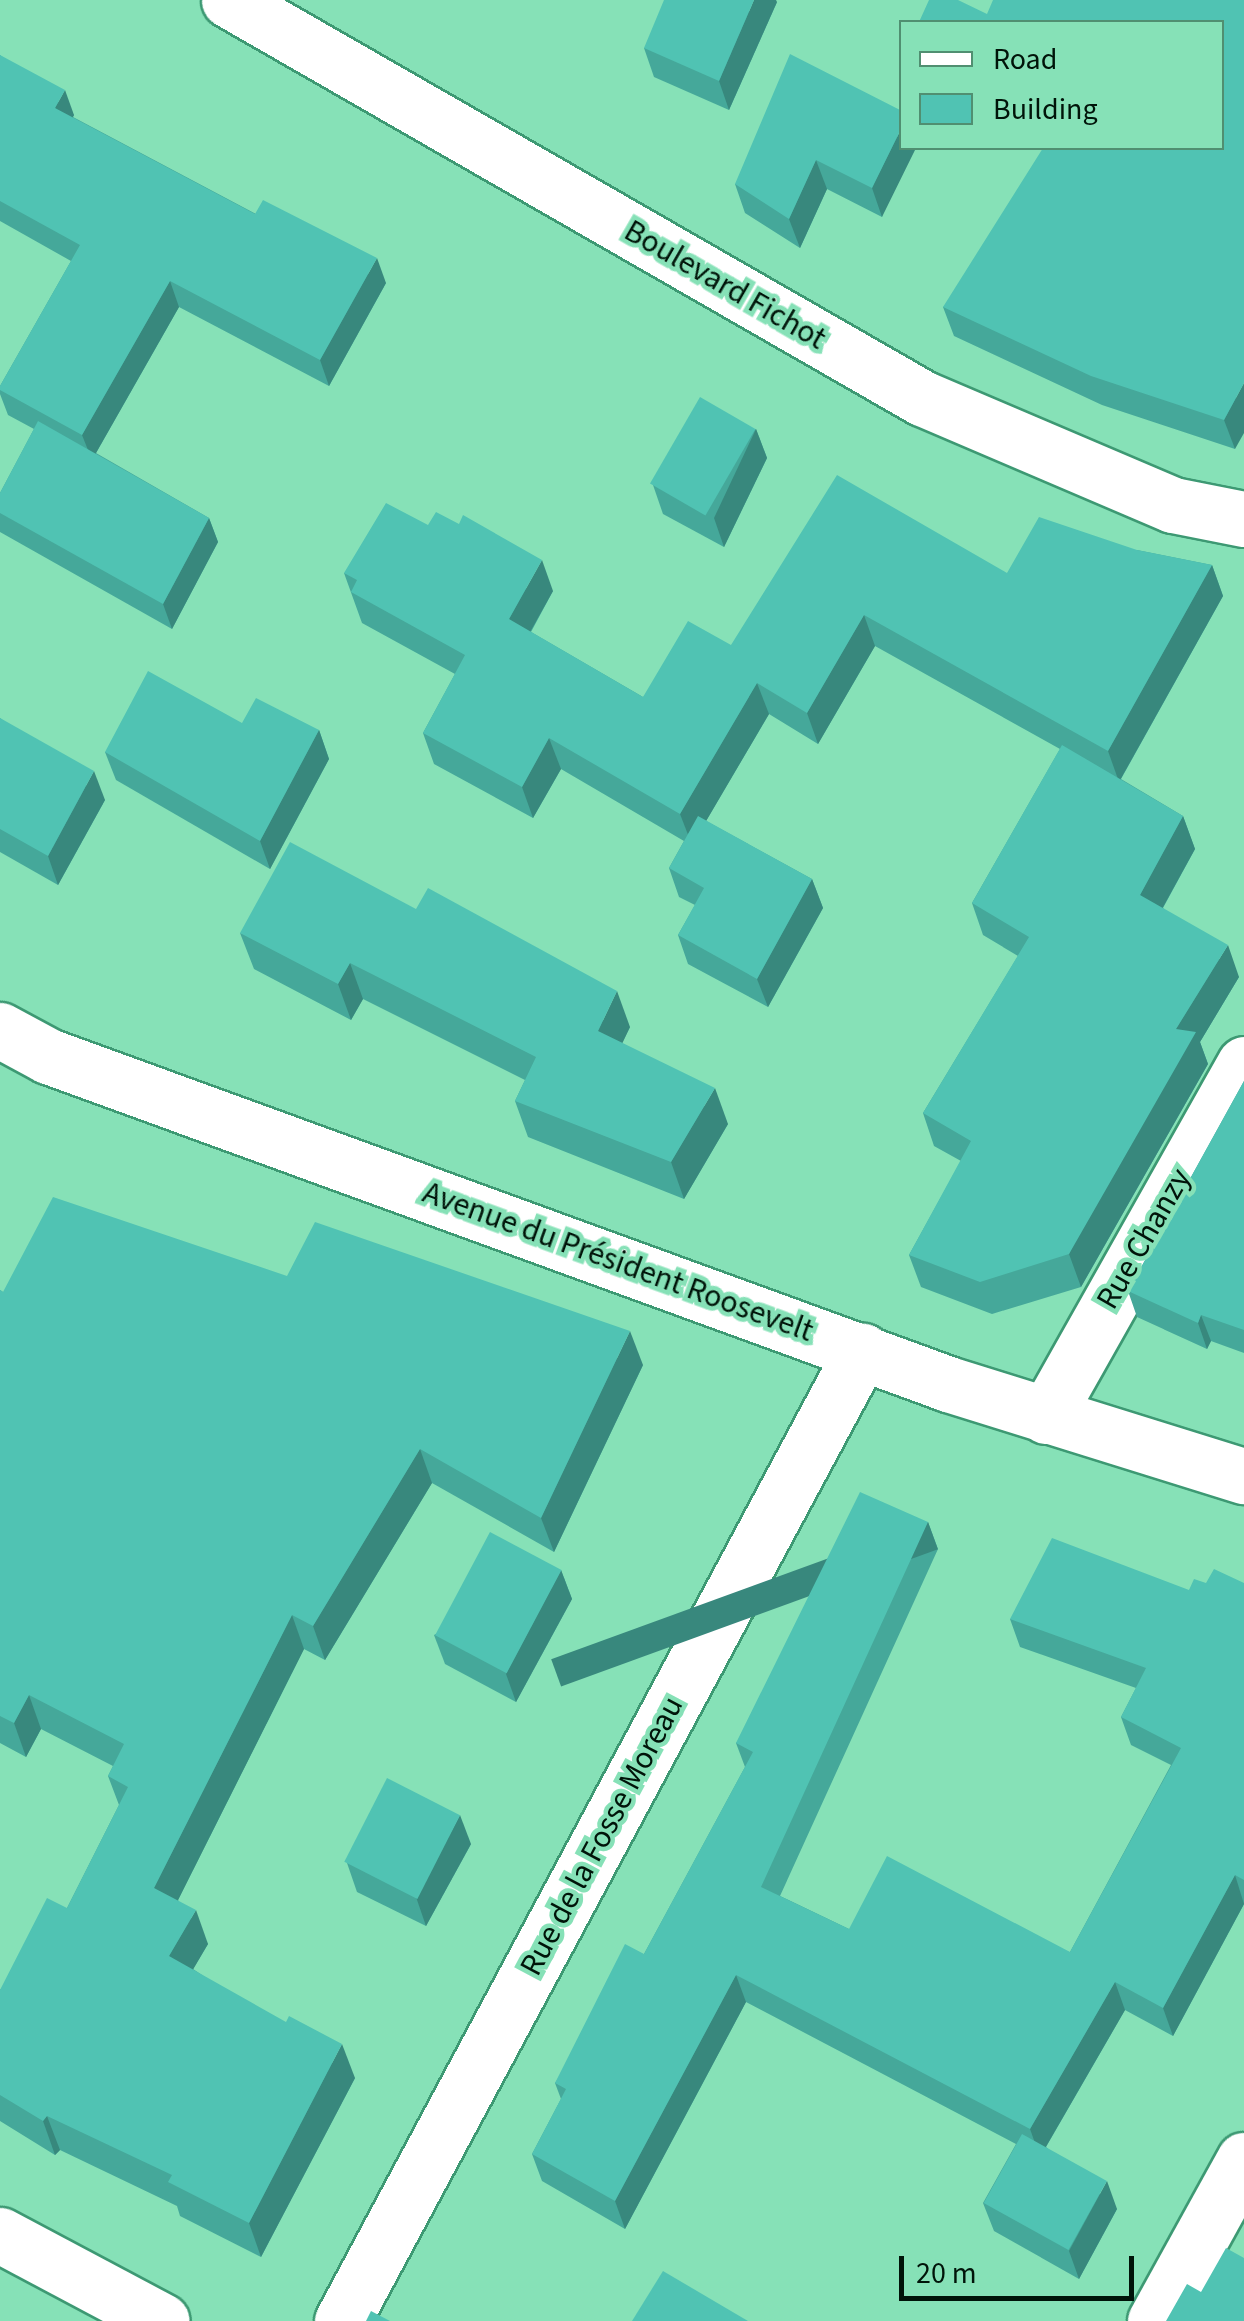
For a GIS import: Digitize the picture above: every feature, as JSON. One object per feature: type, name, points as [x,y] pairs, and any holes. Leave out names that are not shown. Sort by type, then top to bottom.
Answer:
[{"type":"street","name":"Boulevard Fichot","points":[[229,0],[922,398],[1173,505],[1244,519]]},
{"type":"street","name":"Avenue du Président Roosevelt","points":[[0,1030],[48,1056],[1046,1416],[1244,1476]]},
{"type":"street","name":"Rue Chanzy","points":[[1046,1416],[1244,1064]]},
{"type":"street","name":"Rue de la Fosse Moreau","points":[[342,2321],[862,1350]]},
{"type":"street","points":[[1155,2321],[1244,2160]]},
{"type":"street","points":[[0,2236],[162,2321]]},
{"type":"building","points":[[664,0],[754,0],[719,81],[644,48]]},
{"type":"building","points":[[929,0],[958,0],[987,14],[993,0],[1244,0],[1244,383],[1224,420],[1091,376],[943,307],[1042,150],[1224,150],[1224,20],[920,20]]},
{"type":"building","points":[[790,54],[899,109],[899,133],[872,188],[816,160],[789,219],[735,184]]},
{"type":"building","points":[[0,55],[65,90],[55,108],[255,214],[263,200],[377,258],[320,360],[170,281],[82,435],[0,390],[80,245],[0,201]]},
{"type":"building","points":[[700,397],[755,429],[705,516],[650,484]]},
{"type":"building","points":[[38,421],[209,518],[163,604],[0,513],[0,493]]},
{"type":"building","points":[[837,475],[1007,573],[1039,517],[1137,550],[1212,565],[1108,751],[864,615],[807,713],[757,683],[680,814],[549,738],[522,787],[423,733],[465,655],[351,592],[357,580],[344,573],[386,503],[428,525],[436,512],[459,524],[463,515],[542,560],[509,619],[643,697],[688,621],[731,645]]},
{"type":"building","points":[[148,671],[242,723],[256,698],[319,730],[260,841],[105,752]]},
{"type":"building","points":[[0,718],[94,771],[48,856],[0,829]]},
{"type":"building","points":[[1062,745],[1183,816],[1140,895],[1228,945],[1176,1029],[1196,1032],[1069,1254],[980,1282],[909,1255],[971,1141],[923,1113],[1029,937],[972,903]]},
{"type":"building","points":[[698,816],[812,879],[757,979],[678,935],[704,888],[669,868]]},
{"type":"building","points":[[290,842],[416,909],[428,888],[617,991],[598,1031],[715,1088],[671,1162],[515,1101],[536,1057],[350,963],[338,984],[240,933]]},
{"type":"building","points":[[1244,1081],[1244,1330],[1201,1315],[1198,1323],[1128,1291]]},
{"type":"building","points":[[53,1197],[287,1276],[315,1222],[630,1331],[541,1518],[420,1449],[313,1626],[292,1615],[154,1888],[196,1910],[169,1956],[286,2022],[289,2016],[342,2044],[249,2223],[168,2182],[172,2175],[47,2116],[43,2121],[0,2095],[0,1990],[47,1898],[67,1908],[128,1787],[108,1776],[124,1744],[29,1695],[14,1723],[0,1716],[0,1290],[3,1292]]},
{"type":"building","points":[[860,1492],[928,1522],[761,1887],[849,1929],[887,1856],[1070,1952],[1181,1748],[1121,1717],[1146,1668],[1010,1619],[1052,1538],[1189,1590],[1194,1579],[1206,1583],[1214,1569],[1244,1583],[1244,1880],[1235,1875],[1163,2008],[1115,1982],[1030,2129],[736,1975],[615,2201],[532,2154],[566,2089],[555,2083],[625,1944],[644,1954],[753,1752],[736,1743]]},
{"type":"building","points":[[490,1532],[562,1570],[507,1673],[435,1635]]},
{"type":"building","points":[[387,1778],[460,1815],[417,1899],[344,1862]]},
{"type":"building","points":[[1022,2134],[1107,2181],[1069,2250],[984,2203]]},
{"type":"building","points":[[1226,2248],[1244,2258],[1244,2321],[1166,2321],[1187,2284],[1201,2292]]},
{"type":"building","points":[[663,2271],[748,2321],[632,2321]]},
{"type":"building","points":[[371,2311],[390,2321],[366,2321]]}]
